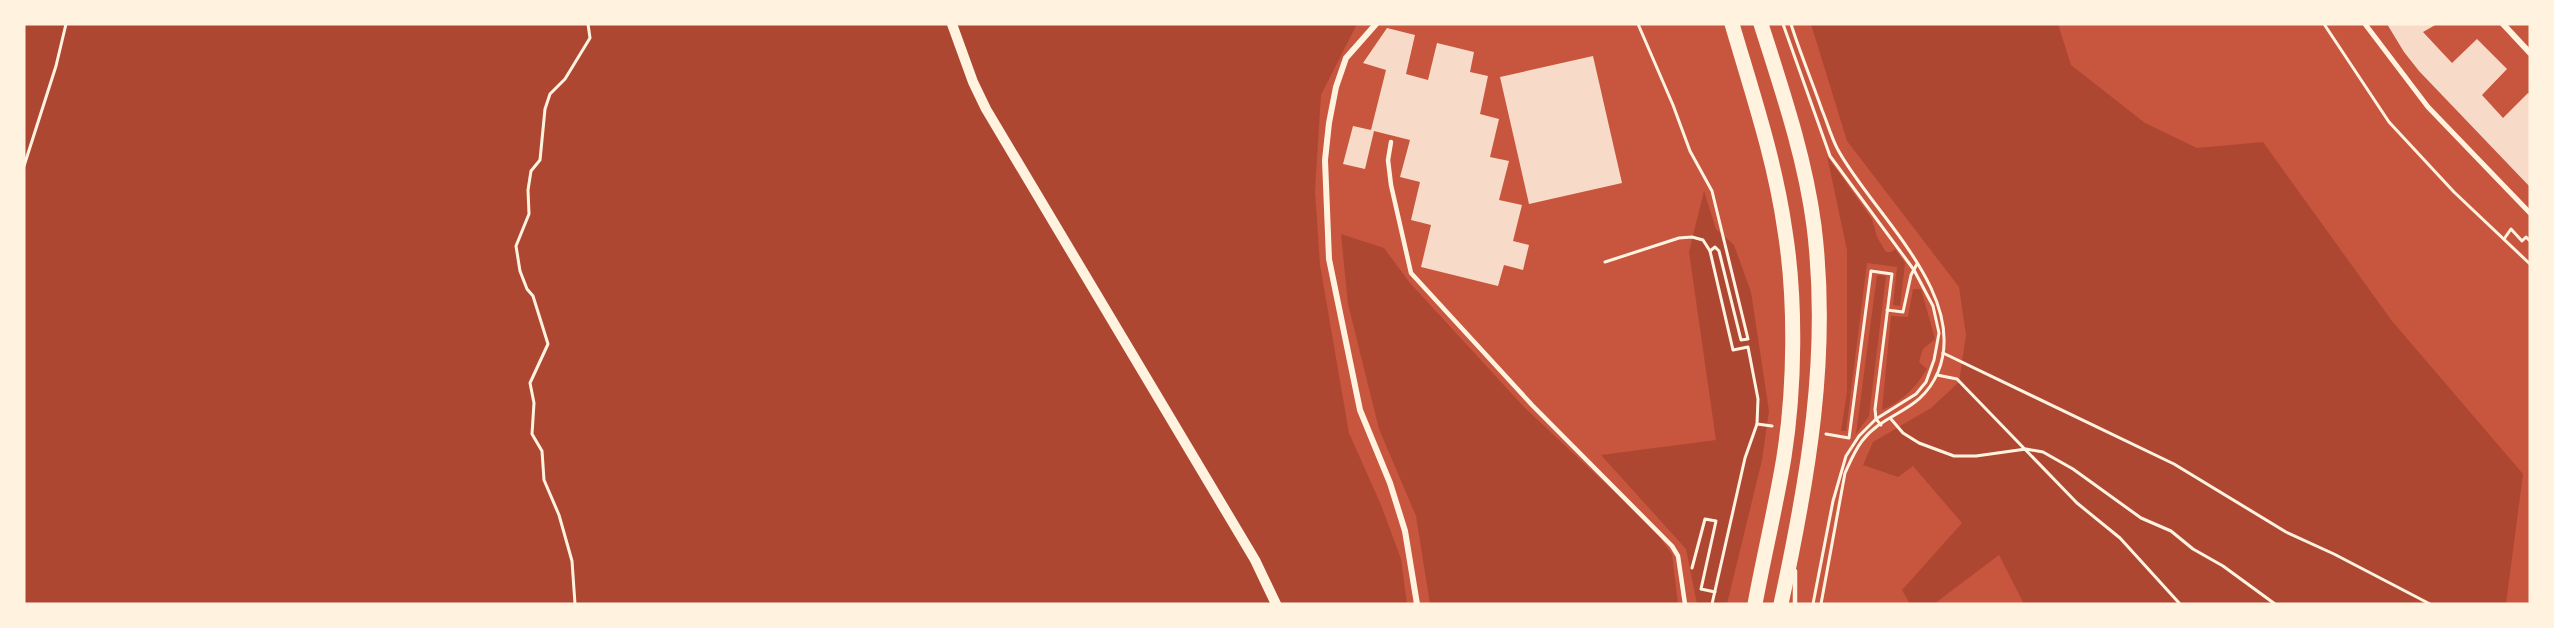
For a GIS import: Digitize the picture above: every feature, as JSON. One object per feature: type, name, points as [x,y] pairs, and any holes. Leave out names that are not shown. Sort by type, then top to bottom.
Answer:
[{"type":"main road","points":[[1732,24],[1774,172],[1785,231],[1791,293],[1791,386],[1784,457],[1755,604]]},
{"type":"main road","points":[[1761,24],[1789,114],[1803,171],[1814,225],[1819,290],[1820,352],[1815,416],[1794,543],[1781,604]]},
{"type":"street","points":[[952,24],[972,82],[986,109],[1254,560],[1276,604]]},
{"type":"street","points":[[1376,24],[1346,58],[1333,105],[1325,160],[1329,259],[1360,410],[1390,483],[1405,531],[1417,604]]},
{"type":"street","points":[[2365,24],[2428,107],[2530,213]]},
{"type":"street","points":[[2503,24],[2530,53]]},
{"type":"lane","points":[[1391,142],[1388,160],[1391,185],[1411,273],[1532,405],[1672,546],[1678,555],[1685,604]]},
{"type":"lane","points":[[1794,543],[1795,604]]},
{"type":"path","points":[[24,166],[56,66],[66,24]]},
{"type":"path","points":[[575,604],[572,561],[559,515],[544,480],[542,451],[532,434],[534,403],[530,383],[548,344],[533,296],[527,289],[520,271],[516,246],[529,214],[528,190],[531,171],[540,160],[545,109],[550,94],[565,79],[590,38],[588,24]]},
{"type":"path","points":[[1638,24],[1690,151],[1712,191],[1748,339],[1741,340],[1719,251],[1715,248],[1710,251]]},
{"type":"path","points":[[1784,24],[1830,156],[1914,270],[1933,306],[1939,333],[1938,347],[1926,382],[1916,394],[1876,419],[1859,436],[1846,456],[1833,501],[1813,604]]},
{"type":"path","points":[[1791,24],[1837,148],[1917,264],[1935,296],[1944,328],[1943,352],[1932,384],[1922,397],[1863,440],[1845,473],[1821,604]]},
{"type":"path","points":[[2324,24],[2389,122],[2454,192],[2530,264]]},
{"type":"path","points":[[2504,239],[2511,229],[2523,241],[2526,237],[2530,241]]},
{"type":"path","points":[[1605,262],[1679,238],[1692,237],[1703,240],[1710,251],[1733,350],[1748,347],[1753,368]]},
{"type":"path","points":[[1887,310],[1903,312],[1917,264]]},
{"type":"path","points":[[1854,403],[1871,271],[1892,274],[1875,409],[1876,419],[1881,425]]},
{"type":"path","points":[[1943,352],[2174,464],[2286,532],[2430,604]]},
{"type":"path","points":[[1937,374],[1957,379],[2077,503],[2120,538],[2180,604]]},
{"type":"path","points":[[1891,419],[1903,433],[1954,456],[1976,456],[2026,449],[2043,452],[2073,469],[2140,518],[2171,531],[2193,549],[2223,566],[2275,604]]},
{"type":"path","points":[[1712,604],[1745,459],[1757,424]]},
{"type":"path","points":[[1684,597],[1705,519],[1716,521],[1701,589],[1715,592]]},
{"type":"shaded area","points":[[24,24],[1357,24],[1321,95],[1315,191],[1320,265],[1349,433],[1381,505],[1401,559],[1407,604],[24,604]]},
{"type":"shaded area","points":[[1811,24],[2058,24],[2071,65],[2145,123],[2197,148],[2263,142],[2392,321],[2523,474],[2506,604],[2024,604],[1999,555],[1934,604],[1910,604],[1902,590],[1962,523],[1913,466],[1898,477],[1863,465],[1873,442],[1931,408],[1959,382],[1966,335],[1959,287],[1847,141]]},
{"type":"shaded area","points":[[1827,156],[1872,219],[1877,237],[1886,252],[1895,249],[1905,263],[1900,306],[1893,305],[1897,267],[1867,263],[1846,431],[1841,431],[1847,392],[1847,250]]},
{"type":"shaded area","points":[[1704,191],[1716,229],[1734,245],[1751,292],[1769,411],[1762,460],[1727,604],[1697,604],[1686,549],[1601,455],[1716,440],[1689,252]]},
{"type":"shaded area","points":[[1341,234],[1384,248],[1410,283],[1525,408],[1653,528],[1672,554],[1678,604],[1430,604],[1416,516],[1379,429],[1348,304]]},
{"type":"shaded area","points":[[1877,275],[1886,276],[1869,416],[1856,434]]},
{"type":"shaded area","points":[[1913,289],[1921,289],[1935,339],[1923,349],[1919,362],[1927,369],[1918,382],[1902,398],[1882,410],[1891,316],[1908,317]]},
{"type":"building","points":[[2387,24],[2437,24],[2423,32],[2452,63],[2477,39],[2507,69],[2482,95],[2503,118],[2528,93],[2530,94],[2530,187],[2419,71]]},
{"type":"building","points":[[1387,28],[1415,35],[1406,74],[1428,80],[1437,43],[1474,52],[1470,72],[1488,76],[1480,114],[1499,119],[1490,157],[1509,161],[1499,200],[1522,205],[1513,241],[1529,245],[1523,270],[1504,265],[1498,286],[1421,267],[1431,225],[1411,220],[1420,182],[1400,177],[1410,140],[1374,131],[1365,169],[1343,164],[1353,126],[1371,130],[1386,70],[1363,63]]},
{"type":"building","points":[[1593,56],[1622,183],[1529,204],[1500,77]]}]
